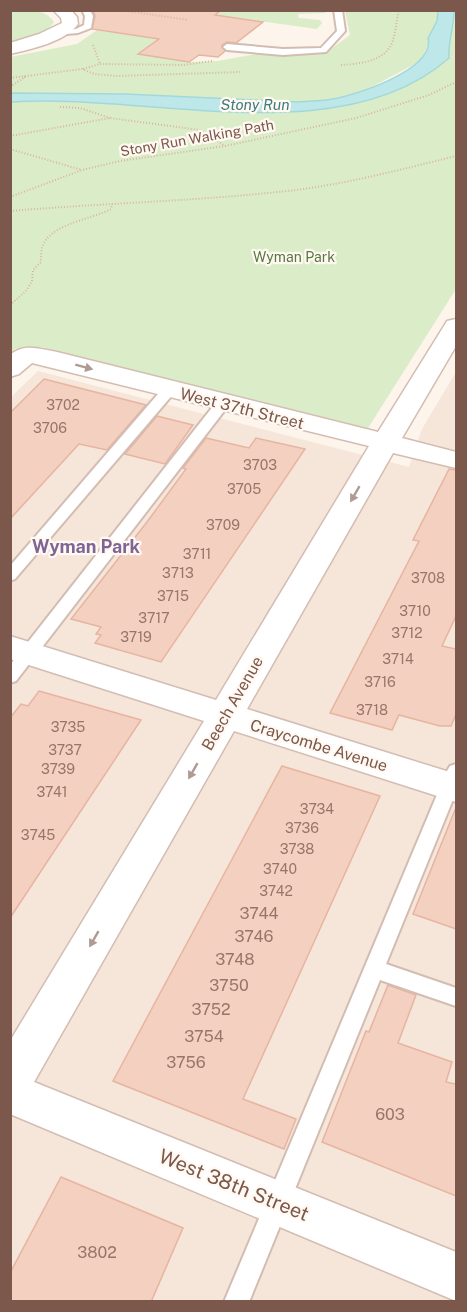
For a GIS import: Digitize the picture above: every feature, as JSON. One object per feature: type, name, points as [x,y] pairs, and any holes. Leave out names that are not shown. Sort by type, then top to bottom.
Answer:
[{"type":"street","points":[[10,49],[57,33],[70,24],[69,17],[62,10]]},
{"type":"street","name":"Beech Avenue","points":[[10,1082],[385,443],[456,329]]},
{"type":"street","name":"West 37th Street","points":[[19,362],[169,390],[456,460]]},
{"type":"street","name":"Craycombe Avenue","points":[[17,659],[225,715],[454,781]]},
{"type":"street","name":"West 38th Street","points":[[10,1093],[456,1276]]},
{"type":"lane","points":[[57,33],[78,31],[88,26],[89,16],[86,10]]},
{"type":"lane","points":[[227,47],[256,50],[323,50],[339,36],[339,10]]},
{"type":"lane","points":[[10,576],[169,390]]},
{"type":"lane","points":[[17,659],[223,404]]},
{"type":"lane","points":[[236,1302],[454,781]]},
{"type":"lane","points":[[375,969],[456,997]]},
{"type":"path","points":[[120,10],[188,20]]},
{"type":"path","points":[[82,69],[100,64],[184,65],[256,50]]},
{"type":"path","points":[[10,87],[25,77],[22,75]]},
{"type":"path","name":"Stony Run Walking Path","points":[[10,197],[82,170],[120,161],[225,146],[356,118],[429,95],[456,82]]},
{"type":"path","points":[[60,107],[80,108],[110,118],[200,130],[225,146]]},
{"type":"path","points":[[10,136],[110,118]]},
{"type":"path","points":[[10,149],[82,170]]},
{"type":"path","points":[[10,211],[163,202],[307,188],[349,182],[456,156]]},
{"type":"path","points":[[10,305],[25,295],[34,278],[33,270],[41,262],[45,242],[60,229],[104,213],[111,209],[112,204]]},
{"type":"shaded area","points":[[38,371],[409,467],[422,429],[456,372],[456,1301],[11,1302],[11,397]]},
{"type":"green space","points":[[11,11],[40,12],[54,22],[45,33],[11,44]]},
{"type":"green space","points":[[206,11],[329,11],[298,14],[299,18],[320,20],[322,23],[317,29],[215,15],[218,12]]},
{"type":"green space","points":[[345,11],[438,11],[438,17],[422,60],[368,89],[329,100],[299,102],[125,94],[11,93],[10,57],[77,44],[97,30],[159,39],[139,54],[189,62],[218,61],[256,54],[324,54],[350,35]]},
{"type":"green space","name":"Wyman Park","points":[[446,11],[456,11],[456,289],[368,428],[357,431],[41,347],[15,349],[11,353],[11,98],[266,107],[348,100],[435,62]]},
{"type":"water","name":"Stony Run","points":[[438,11],[454,11],[449,58],[405,87],[354,104],[298,111],[239,112],[63,101],[11,102],[11,93],[125,94],[299,102],[339,98],[390,80],[419,61],[427,50],[428,38],[437,21]]},
{"type":"building","points":[[93,10],[221,10],[215,15],[263,22],[236,43],[227,42],[222,45],[225,51],[218,57],[199,55],[189,62],[138,54],[159,39],[92,29],[95,16]]},
{"type":"building","points":[[44,379],[146,405],[107,450],[79,444],[10,519],[10,413]]},
{"type":"building","points":[[157,416],[193,425],[165,464],[125,454]]},
{"type":"building","points":[[206,438],[249,448],[256,438],[305,449],[161,662],[95,643],[101,635],[96,634],[101,627],[71,619],[147,522]]},
{"type":"building","points":[[449,469],[456,470],[456,616],[442,646],[456,649],[456,714],[451,726],[440,726],[399,715],[392,730],[330,713],[419,541],[413,540]]},
{"type":"building","points":[[39,691],[141,720],[10,918],[10,718],[21,704],[28,706]]},
{"type":"building","points":[[282,766],[380,796],[243,1099],[296,1119],[284,1149],[113,1081]]},
{"type":"building","points":[[456,810],[456,929],[413,914]]},
{"type":"building","points":[[388,985],[416,995],[398,1043],[452,1062],[446,1082],[456,1084],[456,1196],[322,1142],[366,1031],[369,1032]]},
{"type":"building","points":[[61,1177],[183,1228],[151,1302],[10,1302],[10,1273]]},
{"type":"district","name":"Wyman Park","points":[[86,547]]}]
